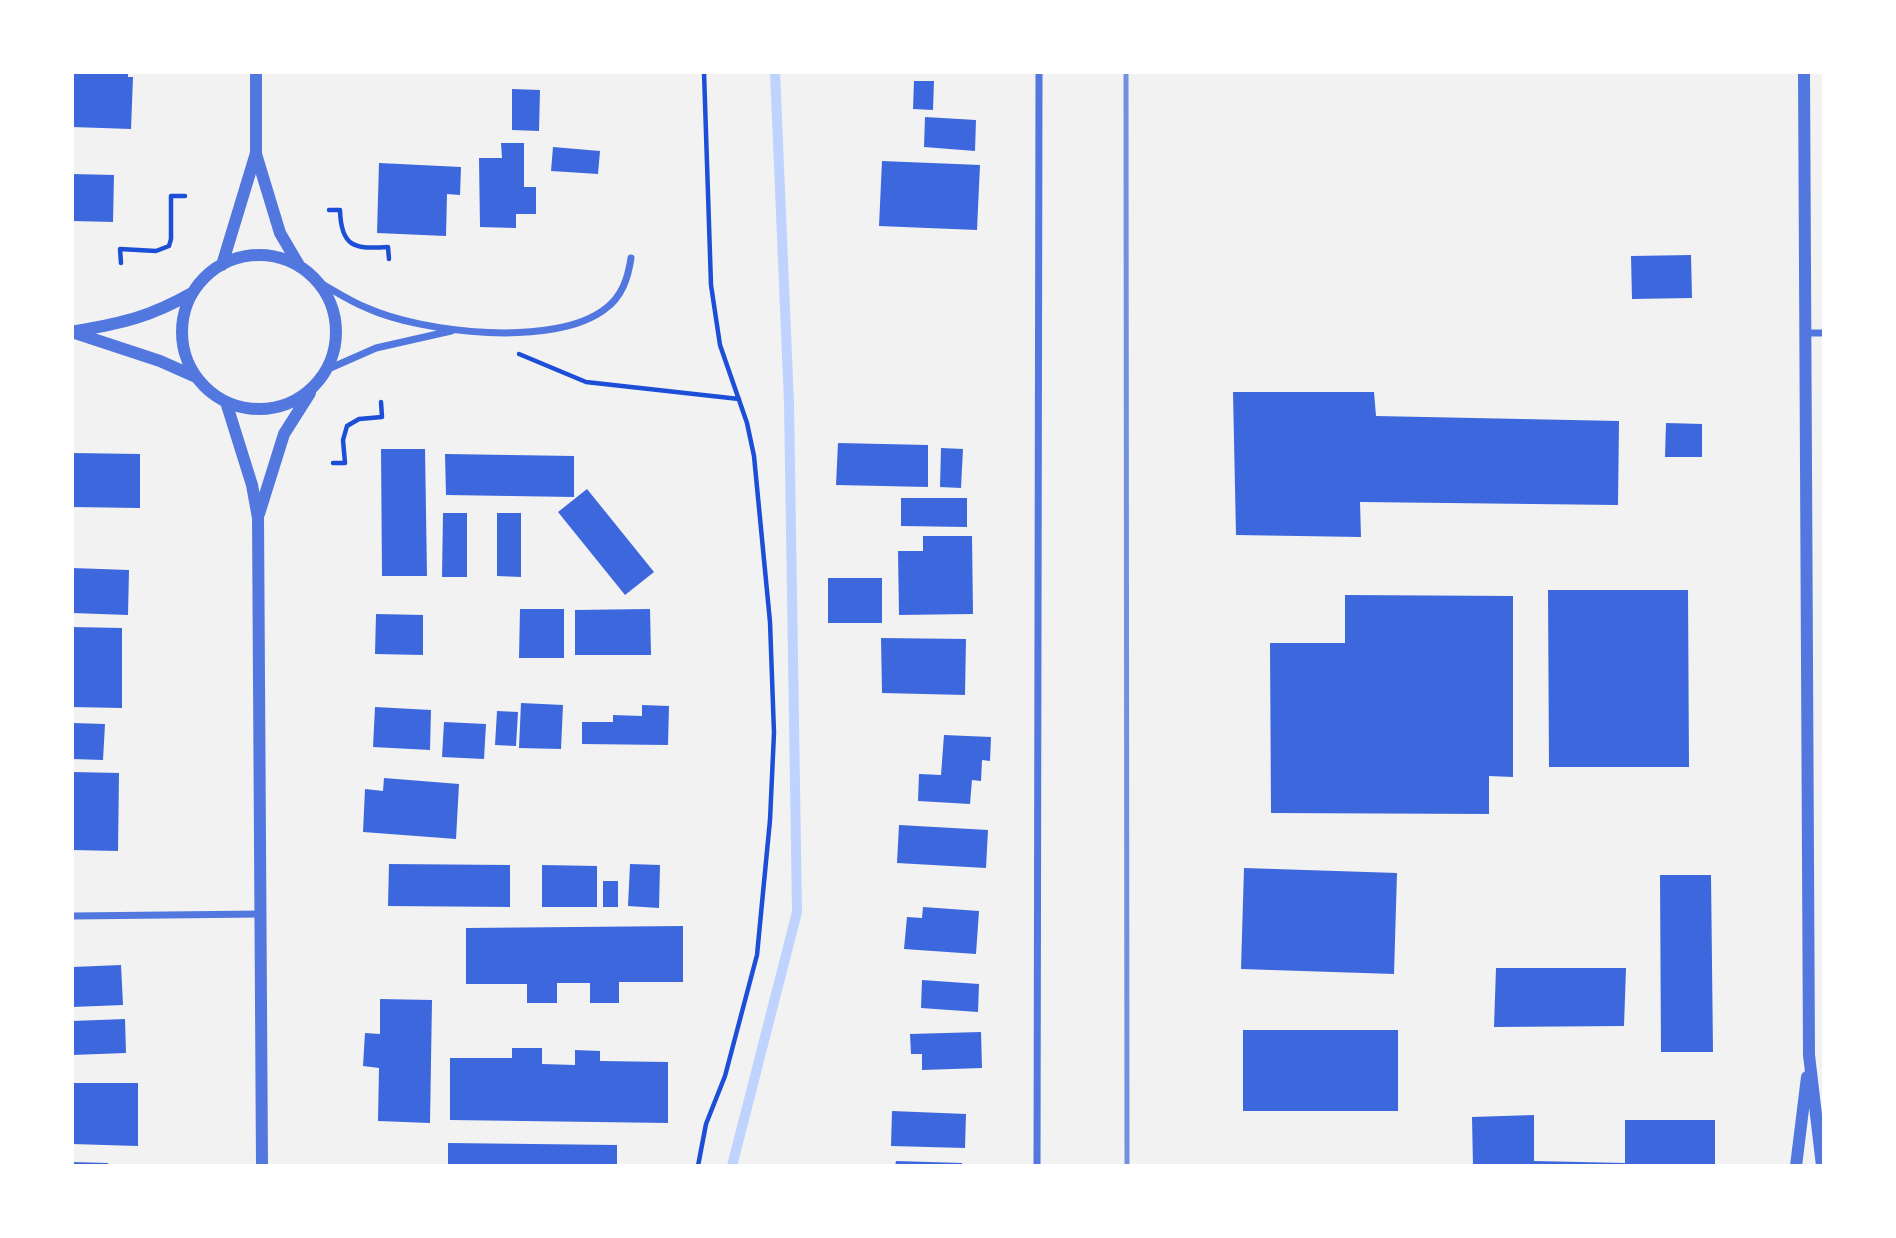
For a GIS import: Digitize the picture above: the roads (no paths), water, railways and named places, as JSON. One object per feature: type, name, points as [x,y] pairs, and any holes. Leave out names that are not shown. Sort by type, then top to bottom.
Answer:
[{"type":"street","points":[[256,72],[256,153],[280,233],[300,268]]},
{"type":"street","points":[[1037,1166],[1040,72]]},
{"type":"street","points":[[1804,72],[1809,1055],[1822,1166]]},
{"type":"street","points":[[222,265],[256,153]]},
{"type":"street","points":[[312,388],[293,402],[271,409],[248,409],[226,402],[209,391],[196,377],[186,357],[181,335],[184,314],[192,293],[205,277],[222,265],[241,257],[261,255],[281,259],[367,309],[455,330]]},
{"type":"street","points":[[326,370],[376,348],[455,330],[561,329],[589,319],[606,309],[620,293],[631,258]]},
{"type":"street","points":[[258,518],[284,434],[326,370],[334,347],[335,323],[328,300],[315,280]]},
{"type":"street","points":[[72,332],[128,322],[158,312],[192,293]]},
{"type":"street","points":[[72,332],[160,361],[196,377]]},
{"type":"street","points":[[1804,332],[1824,333]]},
{"type":"street","points":[[226,402],[252,485],[258,518],[262,1166]]},
{"type":"street","points":[[72,916],[262,914]]},
{"type":"street","points":[[1797,1166],[1809,1055]]},
{"type":"waterway","points":[[732,1166],[797,912],[789,403],[775,72]]},
{"type":"railway","points":[[1126,72],[1127,1166]]}]
